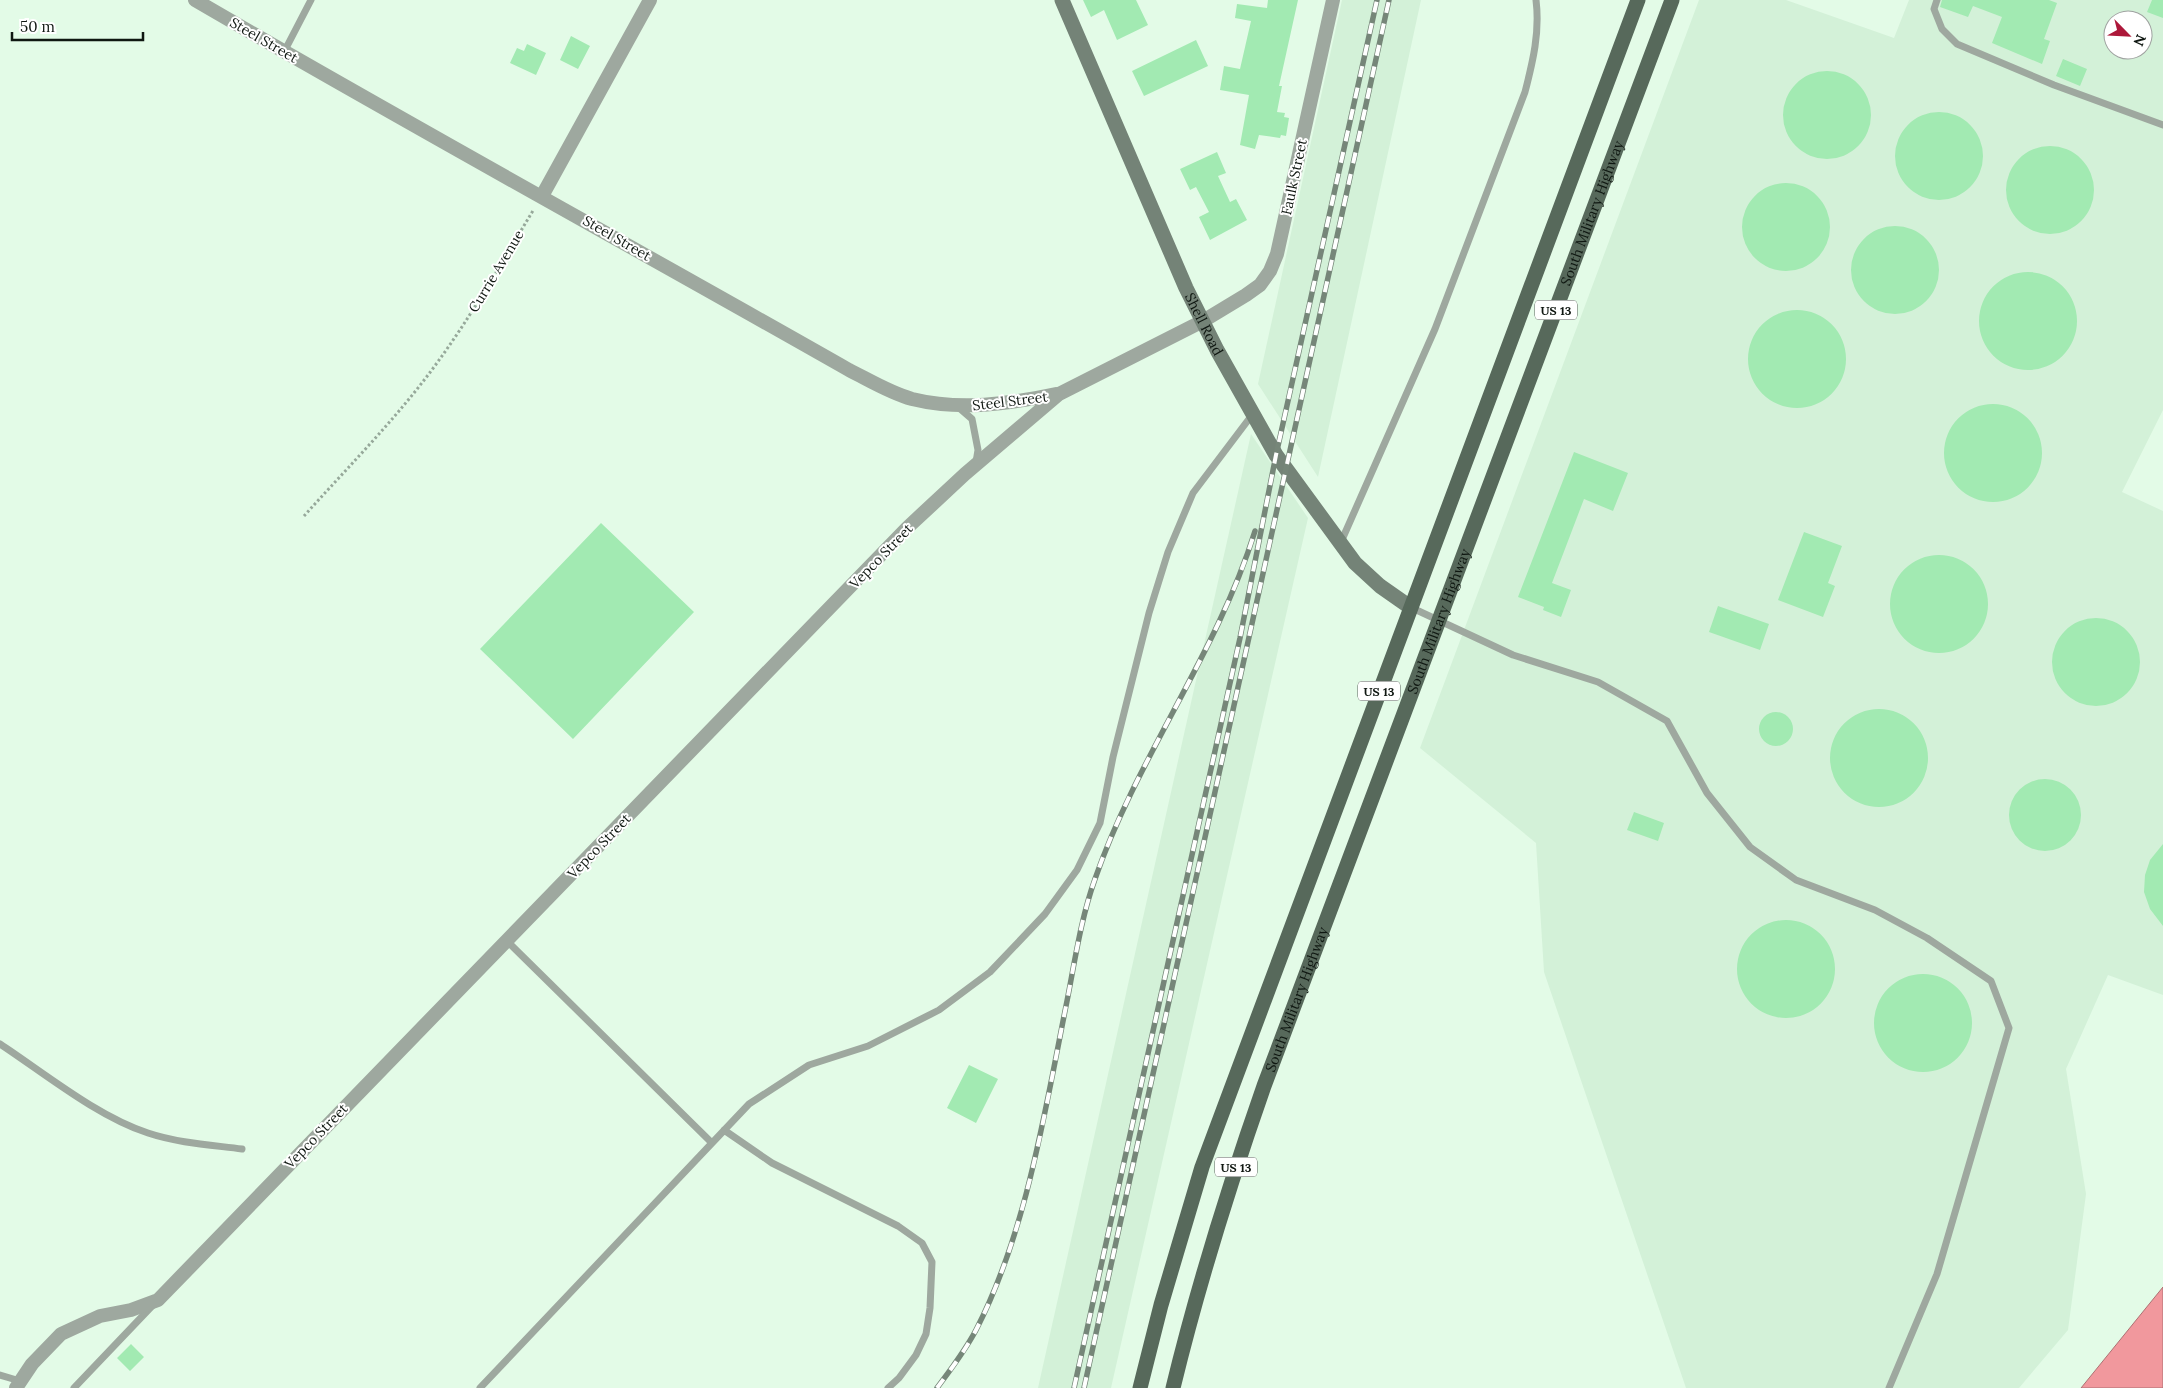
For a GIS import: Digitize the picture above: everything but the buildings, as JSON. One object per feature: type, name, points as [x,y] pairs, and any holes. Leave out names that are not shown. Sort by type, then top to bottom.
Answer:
[{"type":"main road","name":"US 13","points":[[1140,1388],[1163,1296],[1202,1167],[1638,0]]},
{"type":"main road","name":"South Military Highway","points":[[1173,1388],[1193,1306],[1226,1195],[1264,1086],[1441,620],[1672,0]]},
{"type":"street","name":"Steel Street","points":[[195,0],[849,370],[911,398],[957,406],[1017,402],[1059,394]]},
{"type":"street","points":[[542,196],[650,0]]},
{"type":"street","name":"Shell Road","points":[[1062,0],[1124,140],[1159,227],[1203,321],[1276,455],[1355,563],[1380,586],[1410,608]]},
{"type":"street","name":"Faulk Street","points":[[1203,321],[1260,284],[1270,270],[1277,254],[1333,0]]},
{"type":"street","name":"Vepco Street","points":[[18,1385],[44,1350],[67,1330],[100,1316],[131,1310],[158,1300],[907,528],[976,464],[1059,394],[1203,321]]},
{"type":"lane","points":[[284,52],[311,0]]},
{"type":"lane","points":[[1341,543],[1436,328],[1525,92],[1534,55],[1538,18],[1536,0]]},
{"type":"lane","points":[[1937,0],[1934,9],[1942,29],[1957,44],[2054,85],[2163,125]]},
{"type":"lane","points":[[957,406],[972,419],[978,450],[976,464]]},
{"type":"lane","points":[[480,1388],[749,1104],[809,1066],[868,1046],[939,1010],[990,972],[1045,914],[1077,870],[1100,823],[1115,747],[1149,613],[1168,552],[1193,493],[1253,413]]},
{"type":"lane","points":[[1410,608],[1441,620],[1513,655],[1598,682],[1666,721],[1707,793],[1750,847],[1796,880],[1875,910],[1928,938],[1991,981],[2009,1028],[1937,1274],[1889,1388]]},
{"type":"lane","points":[[506,941],[712,1142]]},
{"type":"lane","points":[[0,1044],[108,1116],[147,1133],[183,1142],[242,1149]]},
{"type":"lane","points":[[724,1130],[772,1163],[898,1226],[922,1243],[932,1262],[930,1308],[926,1334],[916,1354],[899,1378],[888,1388]]},
{"type":"lane","points":[[74,1388],[158,1300]]},
{"type":"lane","points":[[0,1375],[18,1385]]},
{"type":"path","name":"Currie Avenue","points":[[304,516],[397,413],[434,367],[468,318],[542,196]]},
{"type":"shaded area","points":[[1342,0],[1421,0],[1318,477],[1258,384]]},
{"type":"shaded area","points":[[1699,0],[1786,0],[1894,38],[1909,0],[2163,0],[2163,410],[2122,492],[2163,511],[2163,995],[2108,975],[2066,1069],[2086,1194],[2068,1330],[2019,1388],[1686,1388],[1544,972],[1536,843],[1420,748]]},
{"type":"shaded area","points":[[1251,434],[1308,518],[1111,1388],[1038,1388]]},
{"type":"shaded area","points":[[2163,1287],[2163,1388],[2081,1388]]},
{"type":"railway","points":[[1074,1388],[1240,638],[1276,455],[1377,0]]},
{"type":"railway","points":[[1084,1388],[1389,0]]},
{"type":"railway","points":[[937,1388],[963,1353],[976,1330],[994,1292],[1009,1252],[1042,1127],[1082,924],[1095,879],[1112,834],[1132,790],[1220,620],[1239,576],[1255,531]]}]
